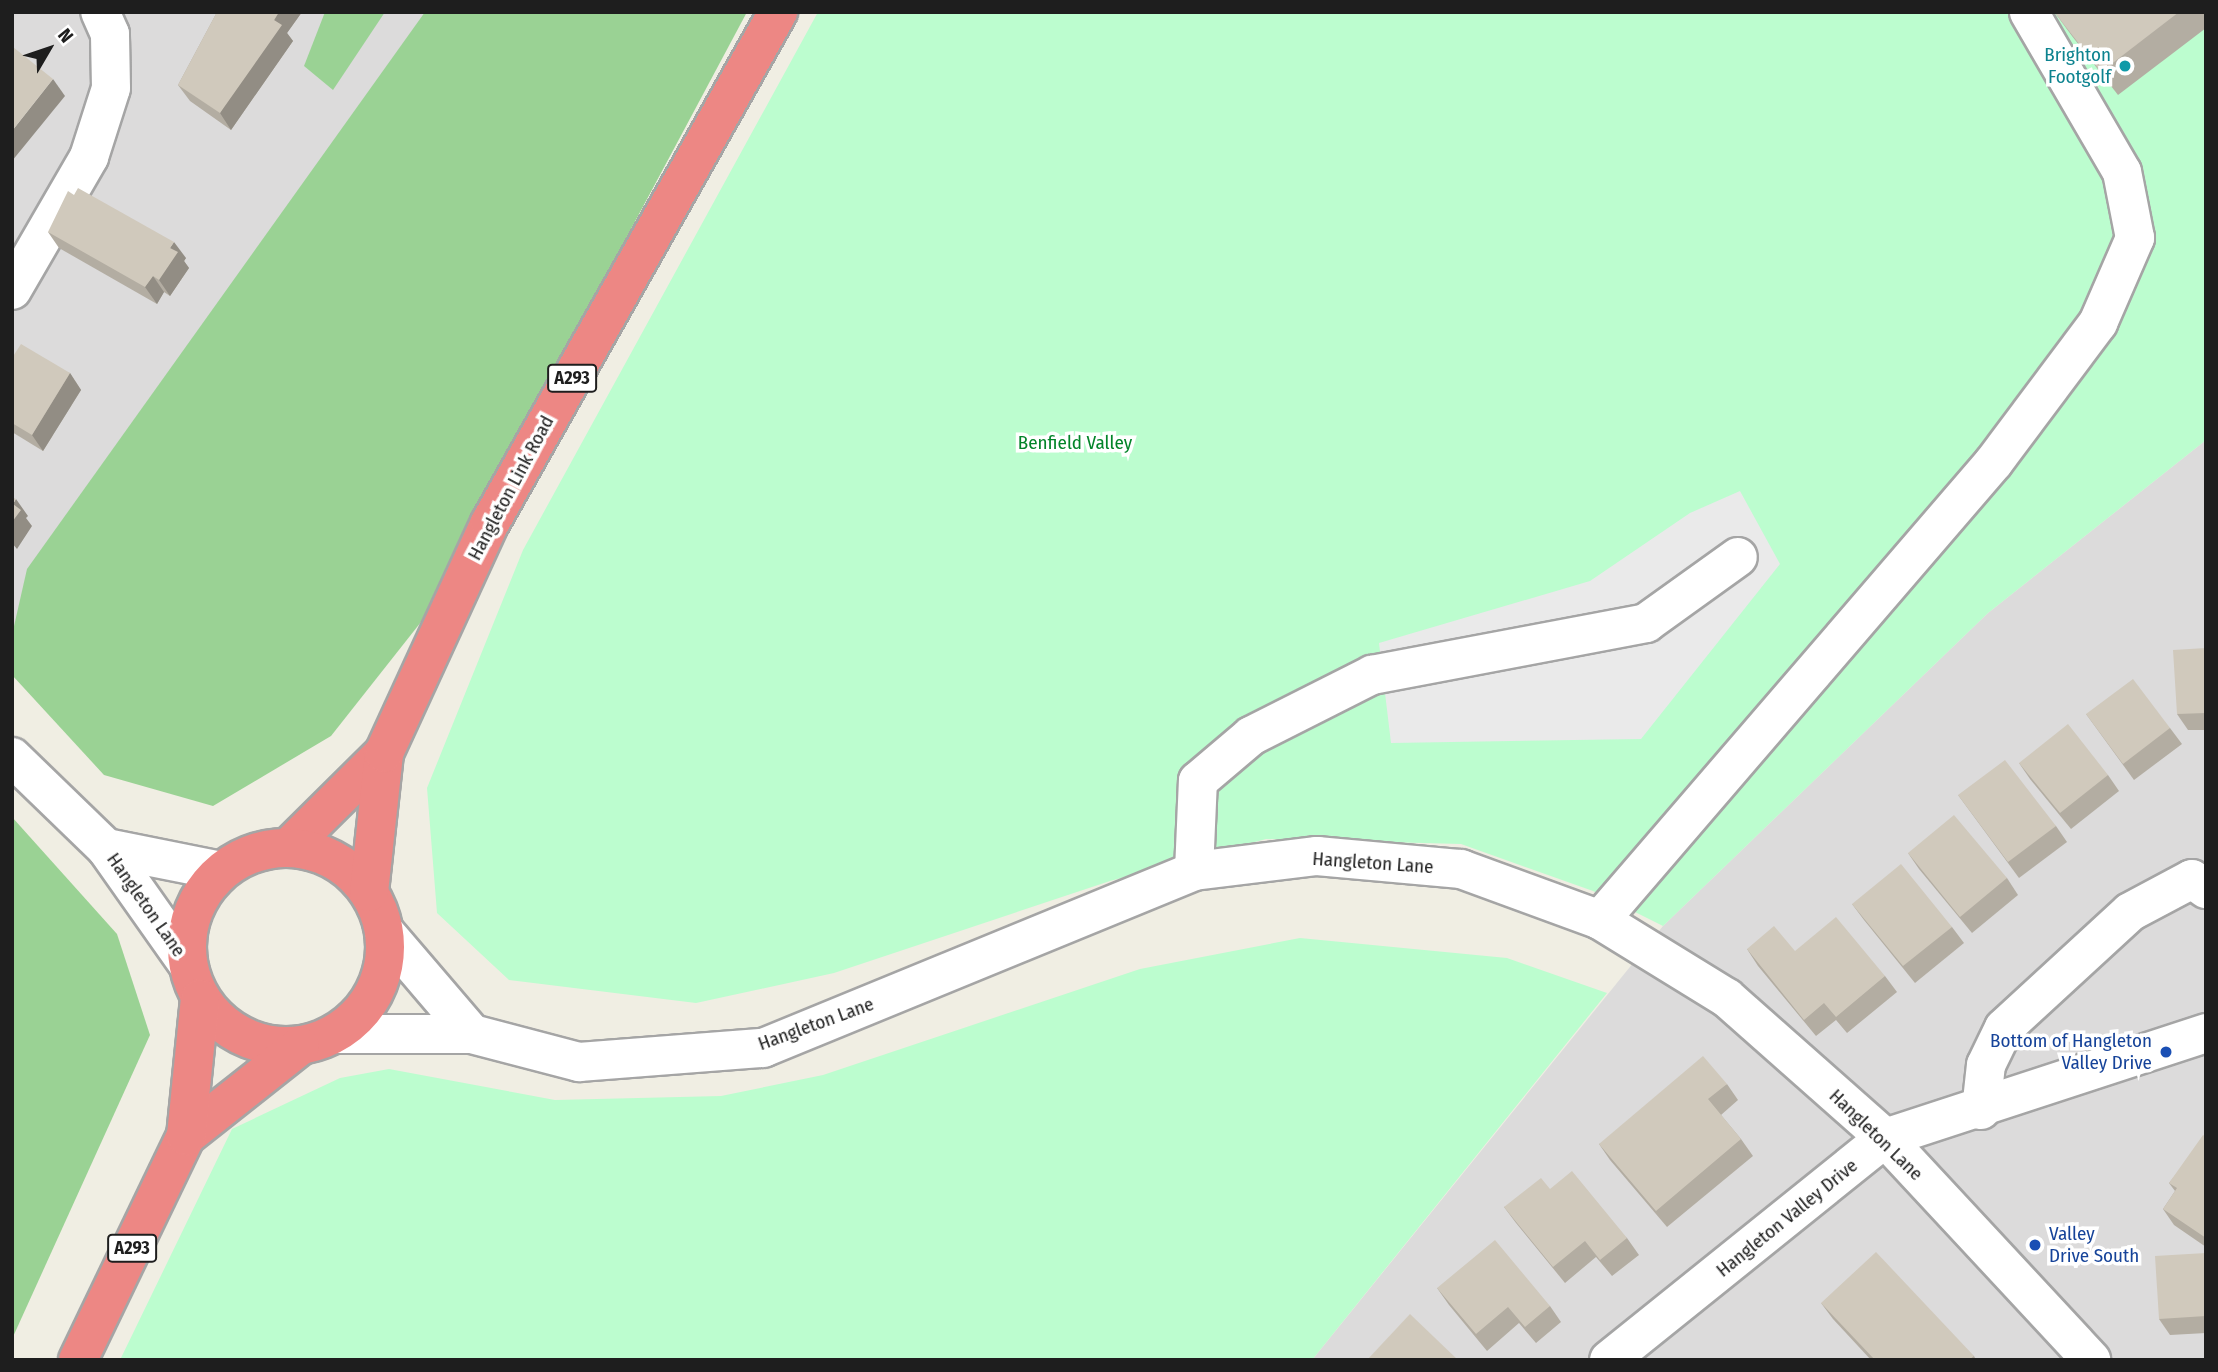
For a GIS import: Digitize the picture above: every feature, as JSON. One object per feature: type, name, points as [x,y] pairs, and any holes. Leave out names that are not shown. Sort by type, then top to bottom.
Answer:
[{"type":"highway","name":"Hangleton Link Road","points":[[369,892],[384,753],[490,523],[778,12]]},
{"type":"highway","name":"Hangleton Link Road","points":[[289,847],[384,753]]},
{"type":"highway","points":[[289,847],[320,853],[369,892],[384,931],[382,974],[365,1008],[336,1034],[300,1046],[261,1044],[226,1027],[200,999],[187,963],[187,929],[199,897],[220,871],[253,853],[289,847]]},
{"type":"highway","name":"A293","points":[[78,1360],[186,1136],[200,999]]},
{"type":"highway","name":"A293","points":[[186,1136],[300,1046]]},
{"type":"street","points":[[14,290],[89,158],[111,88],[110,34],[100,12]]},
{"type":"street","points":[[1600,920],[1994,462],[2098,323],[2135,238],[2122,172],[2029,12]]},
{"type":"street","points":[[1195,871],[1198,780],[1251,736],[1372,675],[1646,623],[1738,557]]},
{"type":"street","name":"Hangleton Lane","points":[[12,757],[106,848],[187,963]]},
{"type":"street","name":"Hangleton Lane","points":[[106,848],[220,871]]},
{"type":"street","name":"Hangleton Lane","points":[[336,1034],[472,1034],[579,1062],[763,1048],[1195,871],[1317,856],[1461,869],[1600,920],[1727,998],[1885,1138],[2091,1360]]},
{"type":"street","points":[[1981,1110],[1986,1065],[2004,1028],[2130,912],[2192,879],[2206,889]]},
{"type":"street","points":[[384,931],[472,1034]]},
{"type":"street","name":"Hangleton Valley Drive","points":[[1609,1360],[1650,1347],[1885,1138],[1981,1110],[2206,1033]]},
{"type":"shaded area","points":[[12,12],[455,12],[12,669]]},
{"type":"shaded area","points":[[2206,440],[2206,1360],[1312,1360],[1663,926],[1988,613]]},
{"type":"shaded area","points":[[1740,491],[1780,564],[1641,739],[1391,743],[1379,643],[1590,581],[1690,513]]},
{"type":"green space","points":[[325,12],[385,12],[333,90],[304,66]]},
{"type":"green space","points":[[425,12],[747,12],[421,622],[331,736],[213,806],[104,775],[12,675],[12,635],[27,569]]},
{"type":"green space","name":"Benfield Valley","points":[[818,12],[2206,12],[2206,440],[1988,613],[1663,926],[1593,891],[1461,844],[1266,839],[1110,881],[834,973],[696,1003],[509,980],[437,913],[427,788],[523,550]]},
{"type":"green space","points":[[12,817],[117,934],[150,1035],[12,1339]]},
{"type":"green space","points":[[1300,938],[1507,958],[1607,993],[1312,1360],[120,1360],[232,1129],[340,1078],[389,1069],[555,1100],[721,1096],[823,1075],[1140,969]]},
{"type":"building","points":[[217,12],[279,12],[274,20],[282,25],[220,113],[178,85]]},
{"type":"building","points":[[2055,12],[2179,12],[2101,72],[2055,13]]},
{"type":"building","points":[[12,48],[53,79],[12,131]]},
{"type":"building","points":[[78,188],[174,242],[170,248],[178,252],[159,280],[153,276],[145,287],[48,232],[68,191],[74,195]]},
{"type":"building","points":[[21,344],[70,373],[32,435],[12,423],[12,358]]},
{"type":"building","points":[[12,497],[16,499],[13,504],[21,510],[12,522]]},
{"type":"building","points":[[2206,648],[2206,713],[2177,714],[2173,650]]},
{"type":"building","points":[[2133,679],[2170,728],[2123,764],[2086,714]]},
{"type":"building","points":[[2068,724],[2108,775],[2060,813],[2019,763]]},
{"type":"building","points":[[2005,760],[2056,826],[2008,862],[1958,795]]},
{"type":"building","points":[[1954,815],[2007,878],[1960,917],[1908,853]]},
{"type":"building","points":[[1901,864],[1952,927],[1903,966],[1852,904]]},
{"type":"building","points":[[1836,917],[1885,976],[1836,1017],[1824,1003],[1804,1020],[1747,949],[1774,926],[1795,951]]},
{"type":"building","points":[[1703,1056],[1727,1084],[1708,1099],[1741,1139],[1656,1211],[1599,1144]]},
{"type":"building","points":[[2203,1135],[2206,1137],[2206,1238],[2163,1209],[2177,1188],[2169,1183]]},
{"type":"building","points":[[1572,1171],[1627,1238],[1600,1260],[1585,1241],[1553,1267],[1504,1207],[1541,1178],[1550,1189]]},
{"type":"building","points":[[1495,1240],[1550,1306],[1525,1327],[1508,1307],[1476,1334],[1437,1288]]},
{"type":"building","points":[[1876,1252],[1974,1356],[1969,1360],[1875,1360],[1821,1303]]},
{"type":"building","points":[[2206,1253],[2206,1316],[2159,1319],[2155,1256]]},
{"type":"building","points":[[1410,1314],[1458,1360],[1367,1360]]},
{"type":"place","name":"Brighton Footgolf","points":[[2125,66]]},
{"type":"place","name":"Bottom of Hangleton Valley Drive","points":[[2166,1052]]},
{"type":"place","name":"Valley Drive South","points":[[2035,1245]]}]
